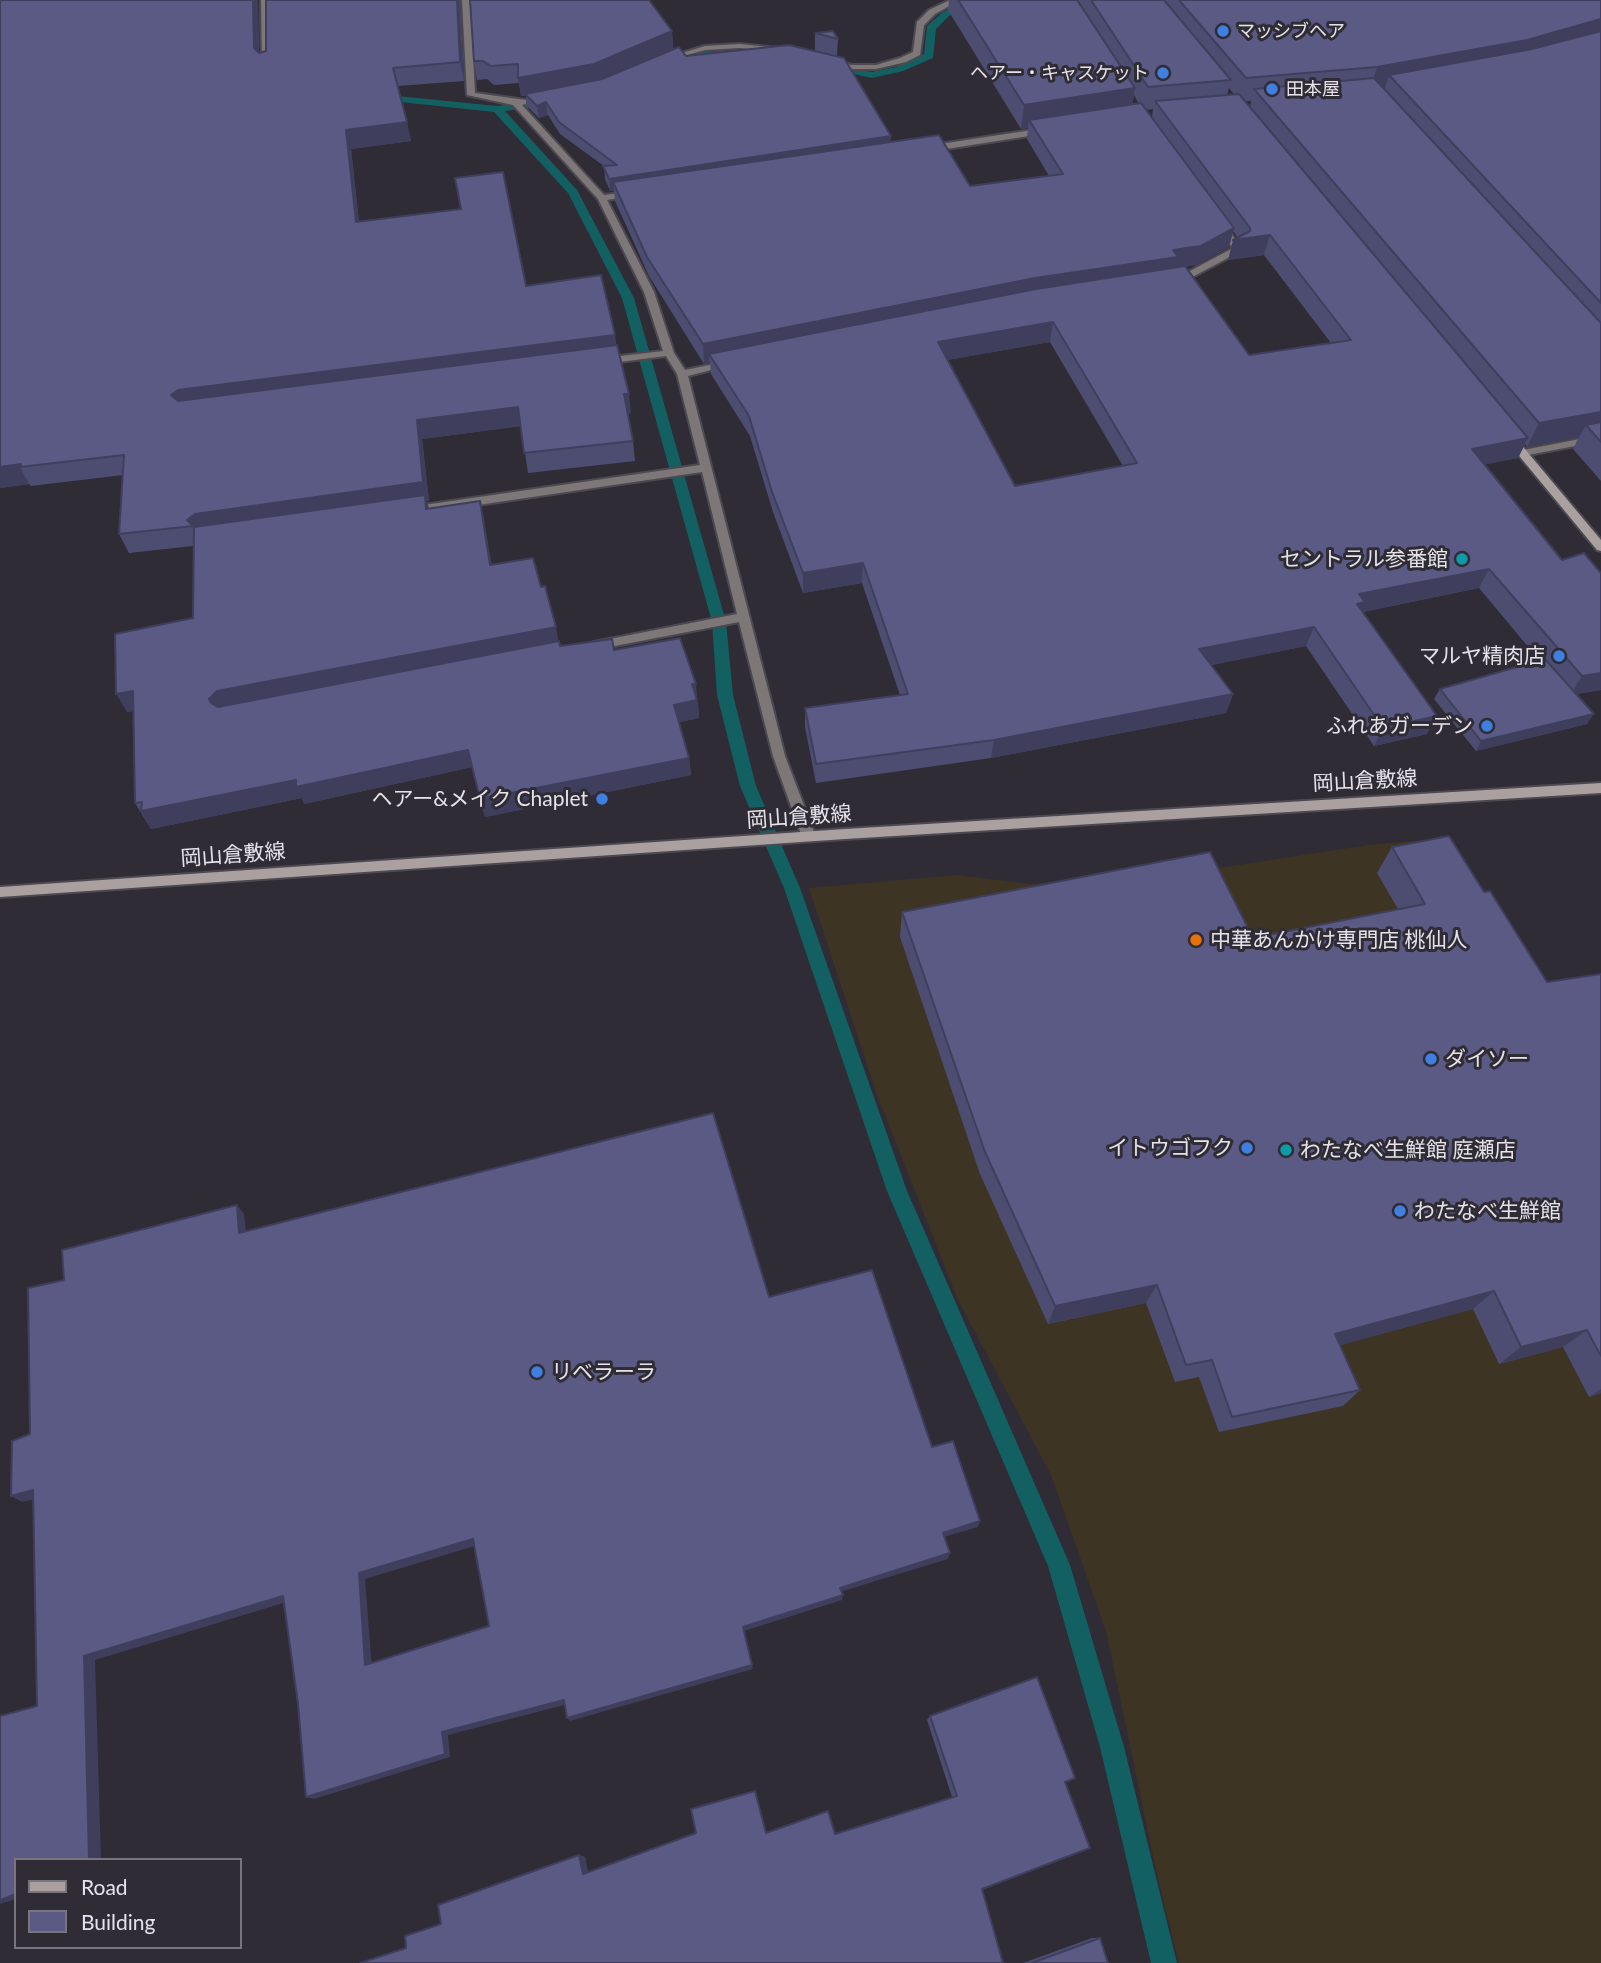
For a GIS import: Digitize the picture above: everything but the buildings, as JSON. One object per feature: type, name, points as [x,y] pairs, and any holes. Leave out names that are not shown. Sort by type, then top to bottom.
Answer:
[{"type":"main road","points":[[1505,432],[1601,547]]},
{"type":"main road","name":"岡山倉敷線","points":[[0,892],[809,837],[1601,788]]},
{"type":"street","points":[[265,0],[266,67]]},
{"type":"street","points":[[466,0],[471,95],[516,103],[528,101]]},
{"type":"street","points":[[825,61],[852,67],[876,67],[903,60],[917,52],[920,24],[932,12],[956,0]]},
{"type":"street","points":[[658,62],[682,52],[705,48],[740,46],[785,51]]},
{"type":"street","points":[[516,103],[602,198],[649,292],[669,353],[682,374],[779,756],[809,837]]},
{"type":"street","points":[[919,150],[1057,129]]},
{"type":"street","points":[[602,198],[643,192]]},
{"type":"street","points":[[1164,283],[1178,281],[1238,249],[1214,216]]},
{"type":"street","points":[[593,363],[669,353]]},
{"type":"street","points":[[682,374],[736,363]]},
{"type":"street","points":[[1523,453],[1601,438]]},
{"type":"street","points":[[397,513],[706,468]]},
{"type":"street","points":[[582,649],[744,617]]},
{"type":"shaded area","points":[[1427,840],[1601,1114],[1601,1963],[1179,1963],[1157,1875],[1106,1631],[1051,1475],[958,1300],[877,1095],[809,888],[958,875],[1029,884],[1206,870],[1368,845]]},
{"type":"waterway","points":[[831,68],[872,75],[899,69],[929,56],[931,28],[946,14],[966,4],[989,0]]},
{"type":"waterway","points":[[677,63],[699,55],[745,53]]},
{"type":"waterway","points":[[377,97],[497,109]]},
{"type":"waterway","points":[[497,109],[551,102]]},
{"type":"waterway","points":[[497,109],[573,192],[628,298],[719,622],[725,695],[748,786],[792,888],[897,1191],[1059,1565],[1112,1747],[1164,1963]]},
{"type":"place","name":"マッシブヘア","points":[[1223,31]]},
{"type":"place","name":"ヘアー・キャスケット","points":[[1163,73]]},
{"type":"place","name":"田本屋","points":[[1272,89]]},
{"type":"place","name":"セントラル参番館","points":[[1462,559]]},
{"type":"place","name":"マルヤ精肉店","points":[[1559,656]]},
{"type":"place","name":"ふれあガーデン","points":[[1487,726]]},
{"type":"place","name":"ヘアー&メイク Chaplet","points":[[602,799]]},
{"type":"place","name":"中華あんかけ専門店 桃仙人","points":[[1196,940]]},
{"type":"place","name":"ダイソー","points":[[1431,1059]]},
{"type":"place","name":"イトウゴフク","points":[[1247,1148]]},
{"type":"place","name":"わたなべ生鮮館 庭瀬店","points":[[1286,1150]]},
{"type":"place","name":"わたなべ生鮮館","points":[[1400,1211]]},
{"type":"place","name":"リベラーラ","points":[[537,1372]]}]
